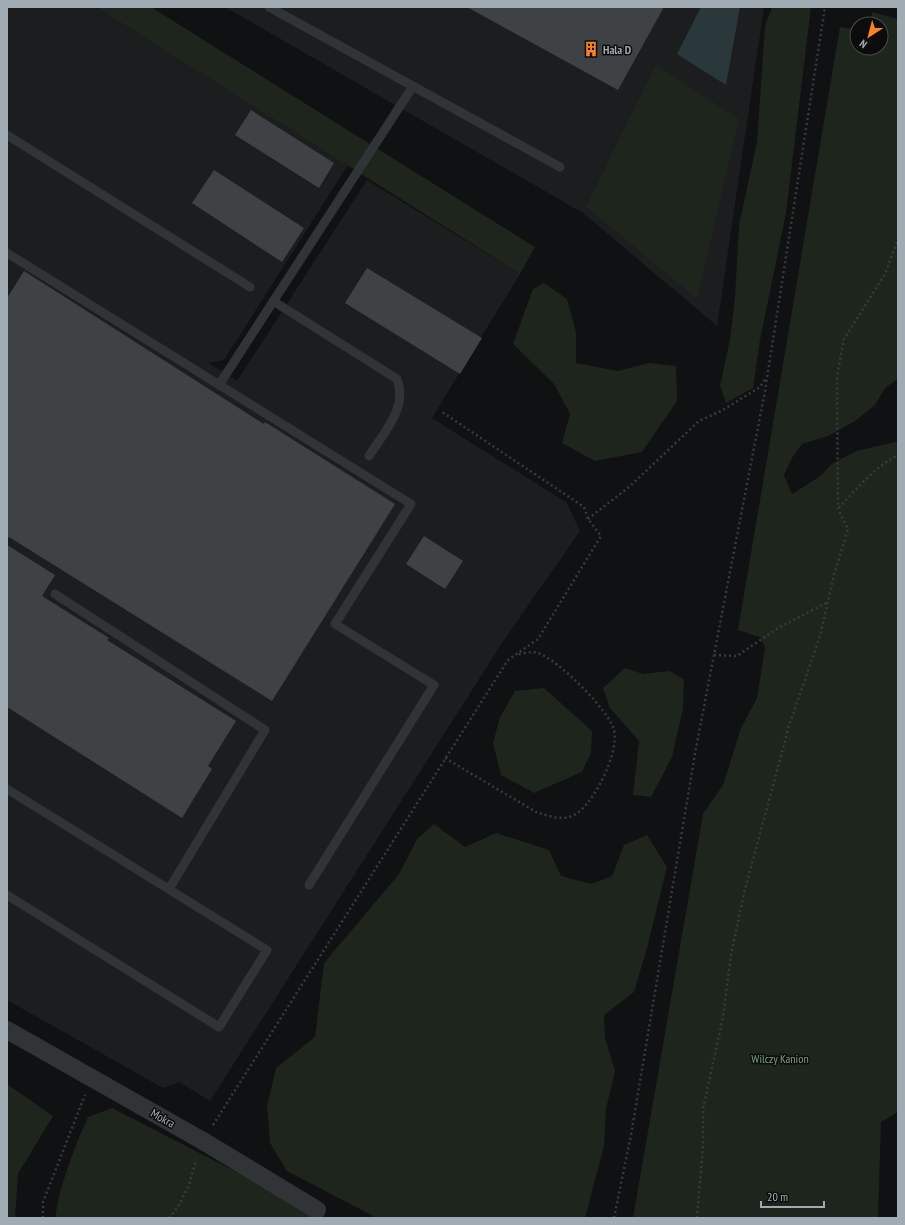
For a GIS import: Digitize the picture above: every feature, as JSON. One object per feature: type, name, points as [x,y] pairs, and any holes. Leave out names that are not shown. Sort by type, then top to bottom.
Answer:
[{"type":"street","name":"Mokra","points":[[7,1030],[93,1078],[201,1148],[317,1210]]},
{"type":"lane","points":[[269,7],[560,167]]},
{"type":"lane","points":[[219,385],[413,86]]},
{"type":"lane","points":[[7,136],[250,286]]},
{"type":"lane","points":[[7,253],[411,504],[335,624],[434,685],[309,885]]},
{"type":"lane","points":[[273,301],[397,379],[401,389],[401,402],[396,413],[369,456]]},
{"type":"lane","points":[[55,594],[265,730],[169,889]]},
{"type":"lane","points":[[7,789],[267,950],[219,1027],[7,895]]},
{"type":"path","points":[[614,1218],[631,1135],[696,748],[768,376],[825,7]]},
{"type":"path","points":[[697,1218],[700,1194],[703,1109],[723,1017],[731,955],[744,893],[789,726],[820,636],[848,529],[838,509],[837,376],[844,339],[885,274],[898,239]]},
{"type":"path","points":[[588,519],[634,482],[699,421],[723,410],[760,387],[768,376]]},
{"type":"path","points":[[169,1218],[178,1207],[189,1185],[201,1148],[445,758],[508,660],[538,639],[600,536],[588,519],[584,507],[442,412]]},
{"type":"path","points":[[838,509],[870,474],[882,464],[898,455]]},
{"type":"path","points":[[714,655],[737,656],[778,628],[828,602]]},
{"type":"path","points":[[445,758],[536,812],[550,816],[571,817],[590,801],[599,787],[615,743],[615,730],[608,716],[594,699],[550,659],[537,652],[522,653],[508,660]]},
{"type":"path","points":[[43,1218],[43,1202],[68,1134],[93,1078]]},
{"type":"shaded area","points":[[7,7],[96,7],[348,165],[224,360],[209,363],[237,381],[367,180],[520,274],[432,418],[567,503],[580,531],[504,640],[210,1101],[179,1082],[163,1088],[7,1000]]},
{"type":"shaded area","points":[[225,7],[764,7],[717,326],[583,213]]},
{"type":"shaded area","points":[[701,7],[740,7],[726,85],[677,54]]},
{"type":"green space","points":[[96,7],[151,7],[535,247],[520,274]]},
{"type":"green space","points":[[772,7],[811,7],[786,213],[760,340],[753,388],[726,403],[720,386],[730,339],[735,297],[739,225],[757,142],[765,26]]},
{"type":"green space","name":"Wilczy Kanion","points":[[872,12],[887,16],[871,16]]},
{"type":"green space","name":"Wilczy Kanion","points":[[889,17],[898,19],[898,379],[885,388],[875,405],[855,421],[828,436],[802,444],[792,458],[784,475],[792,494],[819,477],[833,463],[857,451],[898,441],[898,1112],[881,1122],[878,1218],[633,1218],[703,814],[723,785],[741,728],[757,698],[765,648],[760,637],[738,630],[840,27],[849,29],[849,56],[889,56]]},
{"type":"green space","points":[[656,64],[739,119],[697,299],[586,207]]},
{"type":"green space","points":[[544,283],[567,299],[576,332],[576,363],[618,371],[649,363],[676,366],[677,401],[642,452],[595,461],[562,443],[570,414],[554,384],[513,344],[533,289]]},
{"type":"green space","points":[[625,668],[643,674],[669,671],[684,679],[683,709],[672,757],[651,797],[633,795],[639,741],[610,708],[603,688]]},
{"type":"green space","points":[[544,688],[592,731],[591,753],[582,772],[534,793],[501,775],[493,743],[500,717],[515,691]]},
{"type":"green space","points":[[434,824],[465,847],[496,833],[549,850],[561,876],[591,884],[612,876],[624,845],[647,835],[667,867],[647,948],[634,992],[604,1015],[605,1038],[615,1071],[606,1109],[604,1146],[585,1218],[377,1218],[287,1171],[270,1143],[267,1106],[276,1068],[315,1037],[324,963],[399,874],[417,839]]},
{"type":"green space","points":[[7,1084],[53,1116],[18,1174],[15,1218],[7,1218]]},
{"type":"green space","points":[[112,1108],[326,1218],[55,1218],[64,1179],[88,1117]]},
{"type":"building","name":"Hala D","points":[[467,7],[664,7],[618,90]]},
{"type":"building","points":[[251,110],[334,163],[319,188],[235,135]]},
{"type":"building","points":[[214,170],[304,228],[282,262],[192,203]]},
{"type":"building","points":[[367,268],[482,338],[460,374],[345,303]]},
{"type":"building","points":[[24,271],[264,424],[265,422],[395,504],[272,701],[9,537],[7,539],[7,298]]},
{"type":"building","points":[[424,536],[463,561],[445,589],[406,564]]},
{"type":"building","points":[[7,545],[55,575],[42,596],[109,638],[107,640],[236,721],[208,766],[212,769],[182,818],[7,707]]},
{"type":"place","name":"Hala D","points":[[591,49]]}]
